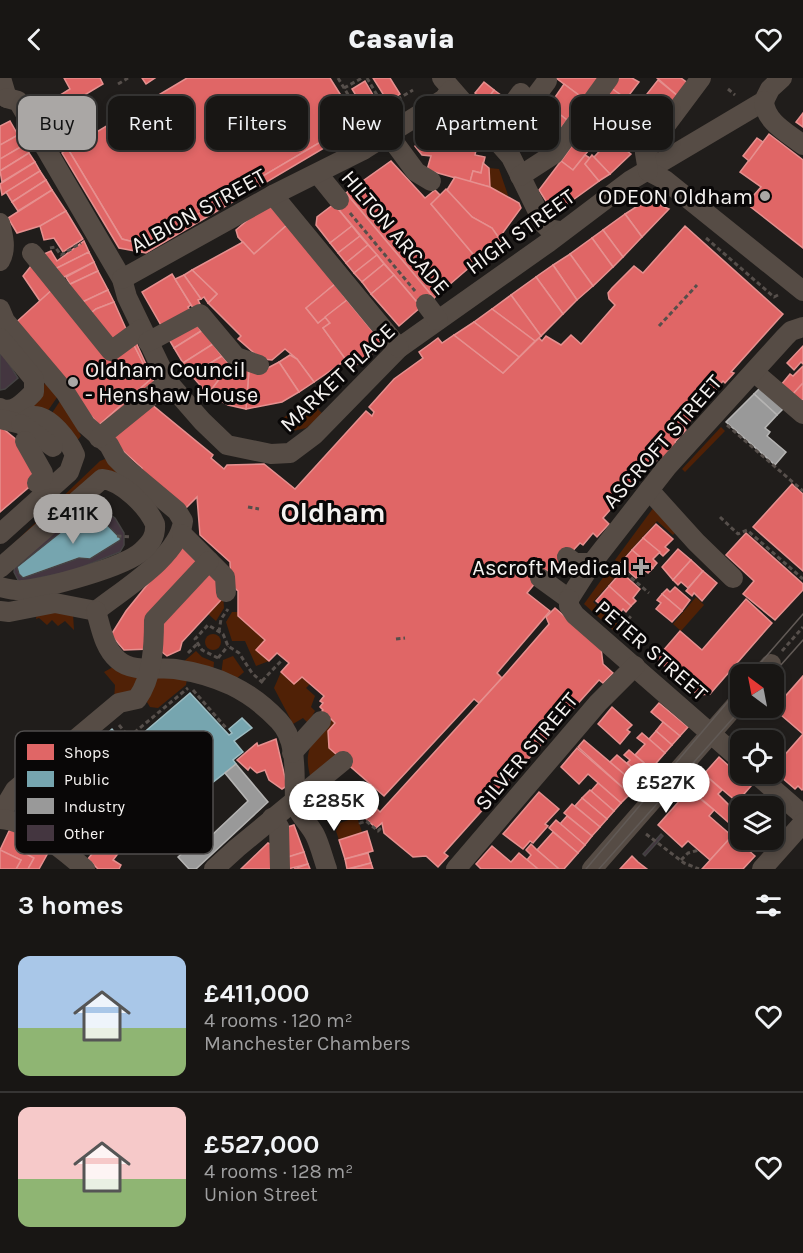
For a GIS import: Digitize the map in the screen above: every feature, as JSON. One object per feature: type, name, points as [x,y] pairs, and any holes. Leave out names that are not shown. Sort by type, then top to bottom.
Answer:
[{"type":"street","points":[[2,78],[3,103]]},
{"type":"street","points":[[520,176],[554,154],[609,78]]},
{"type":"street","name":"HIGH STREET","points":[[426,338],[438,320],[549,242],[560,231],[648,171],[764,100],[770,89],[782,78]]},
{"type":"street","points":[[692,79],[645,153],[648,171],[665,180],[713,230],[803,291]]},
{"type":"street","points":[[536,96],[547,81]]},
{"type":"street","points":[[448,83],[459,96]]},
{"type":"street","points":[[764,100],[765,112],[771,120],[803,145]]},
{"type":"street","name":"MARKET PLACE","points":[[3,103],[18,101]]},
{"type":"street","name":"ALBION STREET","points":[[403,114],[415,101]]},
{"type":"street","name":"MARKET PLACE","points":[[47,150],[122,279],[126,294],[168,382],[202,421],[227,444],[247,458],[290,453],[314,435],[399,348],[426,338]]},
{"type":"street","name":"ALBION STREET","points":[[122,279],[273,195],[362,150]]},
{"type":"street","points":[[385,150],[431,181]]},
{"type":"street","points":[[505,150],[511,157],[544,224],[549,229],[560,231]]},
{"type":"street","name":"HILTON ARCADE","points":[[318,174],[339,200]]},
{"type":"street","points":[[273,195],[399,348]]},
{"type":"street","points":[[0,223],[3,243],[3,255],[0,261]]},
{"type":"street","points":[[32,253],[111,351],[146,334],[200,314],[236,357],[259,364]]},
{"type":"street","points":[[4,303],[5,321],[64,392],[78,416],[104,442],[125,474],[177,511],[188,524],[209,561],[225,577],[226,592]]},
{"type":"street","name":"HILTON ARCADE","points":[[426,304],[438,320]]},
{"type":"street","name":"ASCROFT STREET","points":[[569,599],[602,561],[648,490],[708,410],[754,372],[791,331],[803,327]]},
{"type":"street","points":[[0,338],[34,379],[34,392],[13,409],[5,411],[0,408]]},
{"type":"street","points":[[754,372],[803,414]]},
{"type":"street","points":[[64,457],[104,442],[156,389],[168,382]]},
{"type":"street","points":[[28,434],[64,392]]},
{"type":"street","points":[[0,420],[28,434],[71,446],[0,534]]},
{"type":"street","points":[[28,434],[43,473],[41,486]]},
{"type":"street","points":[[0,568],[102,479],[117,484],[133,496],[155,524],[153,539],[142,552],[127,560],[36,588],[11,590],[0,586]]},
{"type":"street","points":[[648,490],[696,543],[733,578]]},
{"type":"street","points":[[96,611],[123,585],[150,574],[160,555],[188,524]]},
{"type":"street","points":[[567,557],[575,563],[602,561]]},
{"type":"street","points":[[86,731],[119,703],[137,699],[143,691],[154,649],[154,620],[209,561]]},
{"type":"street","points":[[540,578],[569,599]]},
{"type":"street","name":"PETER STREET","points":[[569,599],[569,606],[575,615],[730,750]]},
{"type":"street","points":[[0,611],[9,612],[56,603],[96,611]]},
{"type":"street","points":[[96,611],[105,643],[117,660],[127,667],[176,669],[224,680],[251,697],[279,721],[288,733],[297,783],[295,801],[315,834],[327,869]]},
{"type":"street","name":"SILVER STREET","points":[[461,867],[595,695],[635,666]]},
{"type":"street","points":[[592,869],[730,712]]},
{"type":"street","points":[[292,753],[321,721]]},
{"type":"street","points":[[214,869],[272,818],[343,761]]},
{"type":"street","points":[[767,784],[803,815]]},
{"type":"street","points":[[15,790],[0,817],[15,822]]},
{"type":"street","points":[[272,818],[279,827],[280,869]]},
{"type":"street","points":[[762,869],[803,823]]},
{"type":"street","points":[[65,854],[85,869]]},
{"type":"path","points":[[118,84],[128,78]]},
{"type":"path","points":[[338,78],[349,96]]},
{"type":"path","points":[[344,88],[362,78]]},
{"type":"path","points":[[367,78],[378,96]]},
{"type":"path","points":[[728,89],[735,95]]},
{"type":"path","name":"HILTON ARCADE","points":[[339,200],[426,304]]},
{"type":"path","points":[[713,230],[728,257],[774,297]]},
{"type":"path","points":[[724,261],[728,257]]},
{"type":"path","points":[[740,276],[744,272]]},
{"type":"path","points":[[659,326],[697,285]]},
{"type":"path","points":[[722,421],[803,491]]},
{"type":"path","points":[[96,514],[103,504]]},
{"type":"path","points":[[248,507],[259,509]]},
{"type":"path","points":[[720,517],[738,534],[747,530],[803,579]]},
{"type":"path","points":[[117,536],[137,537]]},
{"type":"path","points":[[602,561],[649,592]]},
{"type":"path","points":[[622,626],[632,615]]},
{"type":"path","points":[[218,658],[202,650],[195,639],[208,625],[219,632],[228,646],[239,652],[252,674],[262,681],[266,688]]},
{"type":"path","points":[[219,632],[221,627]]},
{"type":"path","points":[[770,664],[803,627]]},
{"type":"path","points":[[396,639],[405,638]]},
{"type":"path","points":[[262,681],[280,662]]},
{"type":"path","points":[[136,731],[189,687],[227,729]]},
{"type":"path","points":[[358,815],[360,823],[366,822],[378,831],[380,829],[378,826]]},
{"type":"path","points":[[645,833],[681,860],[699,869]]},
{"type":"path","points":[[681,860],[688,853],[699,850]]},
{"type":"shaded area","points":[[489,168],[499,169],[509,198],[490,187]]},
{"type":"shaded area","points":[[45,382],[60,393],[47,412],[22,414],[40,399]]},
{"type":"shaded area","points":[[62,398],[81,436],[75,443],[50,416]]},
{"type":"shaded area","points":[[309,401],[323,414],[306,428],[293,431],[283,418]]},
{"type":"shaded area","points":[[721,427],[725,431],[685,472],[682,469]]},
{"type":"shaded area","points":[[105,459],[120,473],[10,547],[100,461]]},
{"type":"shaded area","points":[[654,507],[675,533],[673,535],[657,521],[619,563],[615,560]]},
{"type":"shaded area","points":[[612,565],[620,572],[593,602],[619,625],[614,631],[584,604]]},
{"type":"shaded area","points":[[223,595],[224,608],[216,621],[208,614]]},
{"type":"shaded area","points":[[696,597],[704,605],[681,631],[673,624]]},
{"type":"shaded area","points":[[37,611],[73,614],[74,630],[65,621],[58,626],[52,620],[47,625],[39,618],[36,619]]},
{"type":"shaded area","points":[[232,612],[238,612],[238,617],[265,640],[257,650],[269,661],[256,666],[245,641],[232,641],[226,622]]},
{"type":"shaded area","points":[[213,634],[219,636],[221,642],[219,648],[213,650],[207,648],[205,642],[207,636]]},
{"type":"shaded area","points":[[196,651],[202,657],[214,662],[213,673],[182,663]]},
{"type":"shaded area","points":[[233,656],[244,672],[235,680],[221,675],[223,660]]},
{"type":"shaded area","points":[[113,667],[138,675],[138,689],[114,700],[115,685],[104,672]]},
{"type":"shaded area","points":[[281,672],[302,677],[310,684],[306,688],[315,696],[311,707],[315,711],[308,723],[303,718],[293,724],[274,688]]},
{"type":"shaded area","points":[[154,674],[187,678],[186,685],[158,708],[150,707],[147,702],[150,681]]},
{"type":"shaded area","points":[[331,719],[335,723],[328,731],[329,748],[337,756],[311,779],[308,760],[311,746]]},
{"type":"shaded area","points":[[357,817],[362,832],[339,840],[336,831],[340,823]]},
{"type":"building: Shops","points":[[64,78],[100,78],[103,84],[83,96],[59,96],[70,89]]},
{"type":"building: Shops","points":[[142,78],[155,78],[146,84]]},
{"type":"building: Shops","points":[[187,78],[330,78],[341,96],[320,96],[320,142],[308,149],[308,96],[206,96],[206,150],[307,150],[146,245],[122,239],[69,150],[96,150],[96,132],[108,125],[108,150],[194,150],[194,96],[157,96]]},
{"type":"building: Shops","points":[[373,78],[390,78],[400,94],[384,96]]},
{"type":"building: Shops","points":[[556,78],[599,78],[586,96],[580,96]]},
{"type":"building: Shops","points":[[618,78],[632,78],[639,82],[628,96],[622,96],[611,88]]},
{"type":"building: Shops","points":[[657,78],[681,78],[689,84],[679,97]]},
{"type":"building: Shops","points":[[658,80],[679,97],[673,104],[673,96],[645,96]]},
{"type":"building: Shops","points":[[365,81],[374,96],[356,96],[352,89]]},
{"type":"building: Shops","points":[[484,82],[494,90],[490,96],[478,96],[475,93]]},
{"type":"building: Shops","points":[[564,84],[580,96],[571,96],[571,115],[567,120],[559,114],[559,96],[556,96]]},
{"type":"building: Shops","points":[[611,88],[622,96],[605,96]]},
{"type":"building: Shops","points":[[494,90],[502,96],[490,96]]},
{"type":"building: Shops","points":[[803,113],[803,127],[796,122]]},
{"type":"building: Shops","points":[[559,114],[567,120],[559,131]]},
{"type":"building: Shops","points":[[10,121],[18,135],[0,145],[0,126]]},
{"type":"building: Shops","points":[[769,134],[803,160],[803,248],[738,197],[753,196],[761,187],[740,172]]},
{"type":"building: Shops","points":[[18,135],[18,148],[0,159],[0,145]]},
{"type":"building: Shops","points":[[757,138],[763,142],[749,161],[743,156]]},
{"type":"building: Shops","points":[[320,142],[321,150],[146,253],[119,248],[62,153],[69,150],[122,239],[146,245]]},
{"type":"building: Shops","points":[[571,147],[571,150],[589,150],[573,170],[561,161]]},
{"type":"building: Shops","points":[[18,148],[27,150],[29,153],[0,171],[0,159]]},
{"type":"building: Shops","points":[[418,150],[476,150],[475,155],[485,157],[481,173],[473,171],[470,182],[427,170],[431,156],[422,155]]},
{"type":"building: Shops","points":[[601,150],[626,150],[631,154],[610,174],[594,157]]},
{"type":"building: Shops","points":[[29,153],[35,162],[2,182],[0,171]]},
{"type":"building: Shops","points":[[585,155],[590,158],[585,164],[599,181],[559,210],[551,209],[539,190],[561,161],[573,170]]},
{"type":"building: Shops","points":[[592,155],[610,174],[599,181],[585,164]]},
{"type":"building: Shops","points":[[391,161],[425,198],[435,190],[441,196],[431,204],[478,260],[434,298],[346,193]]},
{"type":"building: Shops","points":[[35,162],[40,171],[2,195],[0,184]]},
{"type":"building: Shops","points":[[483,163],[489,168],[490,187],[470,182],[473,171],[481,173]]},
{"type":"building: Shops","points":[[40,171],[46,180],[12,202],[6,192]]},
{"type":"building: Shops","points":[[455,177],[490,187],[519,203],[521,208],[499,238],[492,228],[472,217],[447,190]]},
{"type":"building: Shops","points":[[46,180],[52,190],[18,211],[12,202]]},
{"type":"building: Shops","points":[[446,189],[472,217],[492,228],[501,241],[478,260],[431,204]]},
{"type":"building: Shops","points":[[52,190],[66,211],[40,226],[17,233],[8,218]]},
{"type":"building: Shops","points":[[346,193],[434,298],[421,307],[334,204]]},
{"type":"building: Shops","points":[[653,202],[669,209],[642,237],[625,214],[636,207]]},
{"type":"building: Shops","points":[[334,204],[352,226],[330,243],[316,225],[317,217]]},
{"type":"building: Shops","points":[[264,206],[271,207],[287,225],[254,254],[238,237],[236,230]]},
{"type":"building: Shops","points":[[66,211],[83,239],[63,252],[54,238],[44,240],[40,226]]},
{"type":"building: Shops","points":[[625,214],[642,237],[623,257],[603,230]]},
{"type":"building: Shops","points":[[287,225],[335,284],[306,308],[318,323],[325,317],[330,323],[323,328],[346,360],[314,382],[297,359],[285,349],[272,360],[261,359],[238,339],[241,336],[208,303],[217,294],[192,270],[243,242],[254,254]]},
{"type":"building: Shops","points":[[352,226],[360,236],[338,253],[330,243]]},
{"type":"building: Shops","points":[[685,226],[783,314],[684,428],[686,430],[675,442],[678,445],[663,462],[659,458],[649,469],[647,468],[603,518],[609,524],[597,537],[593,533],[583,545],[580,543],[551,574],[546,570],[527,593],[550,611],[497,673],[502,678],[479,703],[474,699],[384,796],[329,748],[328,731],[335,723],[319,714],[323,710],[320,707],[323,703],[320,701],[324,696],[302,677],[294,684],[281,672],[289,663],[277,653],[269,661],[256,650],[265,640],[238,616],[238,591],[231,585],[230,562],[200,535],[197,497],[186,508],[140,469],[142,468],[112,441],[112,434],[151,404],[213,455],[211,458],[224,469],[227,465],[264,464],[295,489],[366,411],[372,416],[374,412],[369,407],[394,379],[423,358],[419,352],[438,338],[442,343],[454,335],[503,373],[539,338],[542,341],[546,336],[561,345],[571,335],[581,344],[615,305],[609,299],[608,293],[612,288],[634,266],[643,273]]},
{"type":"building: Shops","points":[[603,230],[623,257],[613,267],[592,238]]},
{"type":"building: Shops","points":[[360,236],[368,245],[346,263],[338,253]]},
{"type":"building: Shops","points":[[592,238],[613,267],[593,286],[570,254]]},
{"type":"building: Shops","points":[[84,241],[89,252],[49,272],[37,257],[51,251],[57,261]]},
{"type":"building: Shops","points":[[368,245],[377,255],[354,273],[346,263]]},
{"type":"building: Shops","points":[[89,252],[94,262],[56,281],[49,272]]},
{"type":"building: Shops","points":[[570,254],[593,286],[577,300],[553,265]]},
{"type":"building: Shops","points":[[377,255],[384,264],[362,282],[354,273]]},
{"type":"building: Shops","points":[[35,261],[54,288],[40,301],[23,276]]},
{"type":"building: Shops","points":[[94,262],[98,271],[70,284],[66,277]]},
{"type":"building: Shops","points":[[384,264],[394,275],[371,294],[362,282]]},
{"type":"building: Shops","points":[[553,265],[577,300],[563,314],[536,277]]},
{"type":"building: Shops","points":[[192,270],[217,294],[208,303],[204,297],[201,299],[184,275]]},
{"type":"building: Shops","points":[[98,271],[108,290],[76,305],[62,288]]},
{"type":"building: Shops","points":[[172,274],[191,305],[188,307],[190,310],[162,327],[142,292]]},
{"type":"building: Shops","points":[[184,275],[201,299],[198,300],[200,304],[193,308],[175,279]]},
{"type":"building: Shops","points":[[394,275],[421,307],[399,326],[371,294]]},
{"type":"building: Shops","points":[[536,277],[563,314],[541,336],[511,295]]},
{"type":"building: Shops","points":[[335,284],[347,300],[318,323],[306,308]]},
{"type":"building: Shops","points":[[54,288],[112,358],[132,341],[151,379],[99,425],[12,326]]},
{"type":"building: Shops","points":[[108,290],[114,302],[96,309],[86,317],[76,305]]},
{"type":"building: Shops","points":[[511,295],[541,336],[535,341],[492,309]]},
{"type":"building: Shops","points":[[347,300],[384,345],[352,368],[323,328],[330,323],[325,317]]},
{"type":"building: Shops","points":[[114,302],[127,331],[111,345],[86,317],[96,309]]},
{"type":"building: Shops","points":[[492,309],[535,341],[519,357],[474,322]]},
{"type":"building: Shops","points":[[194,319],[201,331],[174,348],[167,336]]},
{"type":"building: Shops","points":[[474,322],[519,357],[503,373],[454,335]]},
{"type":"building: Shops","points":[[203,330],[213,344],[183,363],[174,348]]},
{"type":"building: Shops","points":[[134,338],[155,384],[102,427],[96,424],[59,379],[99,425],[151,379],[132,341]]},
{"type":"building: Shops","points":[[213,344],[222,356],[191,375],[183,363]]},
{"type":"building: Shops","points":[[803,346],[803,364],[801,362],[794,370],[787,363]]},
{"type":"building: Shops","points":[[290,355],[297,359],[314,382],[299,392],[279,362]]},
{"type":"building: Shops","points":[[222,356],[230,365],[208,394],[191,375]]},
{"type":"building: Shops","points":[[279,362],[299,392],[282,402],[246,409],[249,370],[262,371]]},
{"type":"building: Shops","points":[[230,365],[249,370],[246,409],[228,405],[208,394]]},
{"type":"building: Shops","points":[[803,366],[803,383],[792,395],[781,385],[790,374],[793,376]]},
{"type":"building: Shops","points":[[803,383],[803,399],[800,402],[792,395]]},
{"type":"building: Shops","points":[[0,426],[24,446],[42,476],[0,512]]},
{"type":"building: Shops","points":[[792,484],[803,494],[803,571],[753,527]]},
{"type":"building: Shops","points":[[656,524],[673,539],[665,547],[669,550],[663,556],[643,538]]},
{"type":"building: Shops","points":[[746,533],[803,584],[803,590],[775,620],[743,594],[754,581],[726,555]]},
{"type":"building: Shops","points":[[643,538],[660,552],[653,559],[657,563],[653,568],[632,550]]},
{"type":"building: Shops","points":[[181,543],[203,560],[148,617],[150,649],[124,650],[111,635],[126,611]]},
{"type":"building: Shops","points":[[678,549],[691,560],[673,580],[662,567]]},
{"type":"building: Shops","points":[[632,550],[653,568],[648,573],[644,570],[636,578],[620,564]]},
{"type":"building: Shops","points":[[691,560],[703,571],[688,588],[681,582],[678,585],[673,580]]},
{"type":"building: Shops","points":[[207,571],[219,582],[221,600],[182,642],[180,650],[167,656],[158,649],[158,622]]},
{"type":"building: Shops","points":[[703,571],[717,583],[702,601],[694,593],[692,596],[686,591]]},
{"type":"building: Shops","points":[[621,572],[640,589],[633,598],[636,601],[631,606],[609,586]]},
{"type":"building: Shops","points":[[609,586],[631,606],[626,612],[623,609],[616,618],[596,601]]},
{"type":"building: Shops","points":[[675,587],[690,600],[682,611],[662,594],[667,589],[670,592]]},
{"type":"building: Shops","points":[[662,594],[682,611],[672,622],[656,609],[661,603],[657,600]]},
{"type":"building: Shops","points":[[746,599],[772,623],[736,664],[730,664],[730,671],[710,694],[698,695],[656,659],[680,631],[702,650]]},
{"type":"building: Shops","points":[[555,608],[601,648],[603,664],[613,673],[603,683],[599,680],[444,853],[448,856],[438,867],[426,856],[413,857],[384,833],[382,823],[376,828],[366,819],[376,808],[380,812],[502,678],[549,624],[546,617]]},
{"type":"building: Shops","points":[[803,676],[803,734],[784,718],[784,698]]},
{"type":"building: Shops","points":[[659,703],[688,727],[680,736],[651,712]]},
{"type":"building: Shops","points":[[612,707],[632,725],[627,730],[630,732],[620,744],[598,724]]},
{"type":"building: Shops","points":[[663,722],[680,736],[672,745],[656,731]]},
{"type":"building: Shops","points":[[656,731],[672,745],[665,753],[649,739]]},
{"type":"building: Shops","points":[[642,733],[665,753],[651,769],[635,755],[645,744],[637,738]]},
{"type":"building: Shops","points":[[803,734],[802,790],[798,786],[795,789],[784,780],[784,756]]},
{"type":"building: Shops","points":[[276,739],[287,786],[282,789],[269,780],[265,770],[257,773],[250,767],[248,770],[237,760],[257,743],[258,746]]},
{"type":"building: Shops","points":[[584,740],[637,785],[630,794],[578,747]]},
{"type":"building: Shops","points":[[577,748],[630,794],[621,803],[588,774],[579,784],[561,767]]},
{"type":"building: Shops","points":[[629,750],[651,769],[644,778],[627,763],[630,760],[624,755]]},
{"type":"building: Shops","points":[[617,755],[644,778],[637,785],[610,762]]},
{"type":"building: Shops","points":[[719,757],[730,767],[730,784],[751,786],[742,796],[730,796],[704,774]]},
{"type":"building: Shops","points":[[704,774],[722,790],[718,794],[730,806],[730,824],[690,789]]},
{"type":"building: Shops","points":[[598,783],[621,803],[614,811],[591,791]]},
{"type":"building: Shops","points":[[590,790],[614,811],[607,819],[582,798]]},
{"type":"building: Shops","points":[[689,790],[714,810],[709,816],[730,834],[730,838],[710,860],[688,841],[682,847],[658,825]]},
{"type":"building: Shops","points":[[539,792],[559,809],[545,824],[548,826],[533,843],[530,841],[523,849],[503,834]]},
{"type":"building: Shops","points":[[582,798],[607,819],[600,827],[575,806]]},
{"type":"building: Shops","points":[[572,804],[600,827],[592,836],[564,813]]},
{"type":"building: Shops","points":[[567,816],[592,836],[585,845],[560,824]]},
{"type":"building: Shops","points":[[556,820],[585,845],[578,853],[549,828]]},
{"type":"building: Shops","points":[[294,825],[304,852],[288,857],[287,827]]},
{"type":"building: Shops","points":[[9,831],[15,832],[15,854],[27,854],[34,858],[28,869],[16,869],[21,860],[0,850]]},
{"type":"building: Shops","points":[[367,831],[373,851],[345,859],[339,840]]},
{"type":"building: Shops","points":[[553,832],[578,853],[564,869],[559,869],[537,850]]},
{"type":"building: Shops","points":[[730,838],[730,850],[748,850],[755,856],[743,869],[702,869]]},
{"type":"building: Shops","points":[[268,843],[274,846],[275,869],[241,869]]},
{"type":"building: Shops","points":[[531,844],[559,869],[538,869],[527,860],[531,855],[526,850]]},
{"type":"building: Shops","points":[[492,846],[511,862],[519,853],[538,869],[481,869],[476,864]]},
{"type":"building: Shops","points":[[0,850],[21,860],[16,869],[0,869]]},
{"type":"building: Shops","points":[[304,852],[308,864],[288,869],[288,857]]},
{"type":"building: Shops","points":[[368,853],[371,863],[347,869],[345,859]]},
{"type":"building: Shops","points":[[27,854],[47,854],[39,869],[28,869],[34,858]]},
{"type":"building: Shops","points":[[92,854],[118,854],[113,860],[121,865],[119,869],[98,869],[88,859]]},
{"type":"building: Shops","points":[[632,856],[638,862],[647,869],[620,869]]},
{"type":"building: Shops","points":[[371,863],[373,869],[349,869]]},
{"type":"building: Shops","points":[[308,864],[310,869],[294,869]]},
{"type":"building: Public","points":[[91,508],[121,539],[119,541],[90,559],[79,558],[23,578],[19,574],[17,567]]},
{"type":"building: Public","points":[[190,693],[229,735],[232,733],[229,729],[242,718],[252,728],[234,741],[243,752],[233,760],[236,764],[213,782],[213,731],[146,731]]},
{"type":"building: Industry","points":[[764,384],[785,407],[777,415],[754,394]]},
{"type":"building: Industry","points":[[754,394],[777,415],[765,428],[770,432],[767,436],[786,452],[775,465],[726,422]]},
{"type":"building: Industry","points":[[236,764],[268,802],[213,853],[213,834],[248,801],[225,773]]},
{"type":"building: Industry","points":[[181,854],[212,854],[196,869],[189,869],[178,857]]},
{"type":"building: Other","points":[[0,350],[18,378],[5,389],[0,390]]},
{"type":"building: Other","points":[[87,504],[96,505],[115,518],[124,533],[124,545],[120,552],[72,571],[19,582],[14,572],[15,563]],"holes":[[[91,508],[121,539],[90,559],[79,558],[23,578],[19,574],[17,567]]]},
{"type":"building: Other","points":[[661,834],[663,836],[645,856],[643,854]]},
{"type":"tram line","points":[[760,664],[803,614]]},
{"type":"tram line","points":[[782,664],[803,640]]},
{"type":"tram line","points":[[586,869],[730,699]]},
{"type":"tram line","points":[[599,869],[733,718]]},
{"type":"place","name":"ODEON Oldham","points":[[765,196]]},
{"type":"place","name":"Oldham Council - Henshaw House","points":[[73,382]]},
{"type":"place","name":"Ascroft Medical","points":[[641,567]]},
{"type":"district","name":"Oldham","points":[[333,512]]}]
